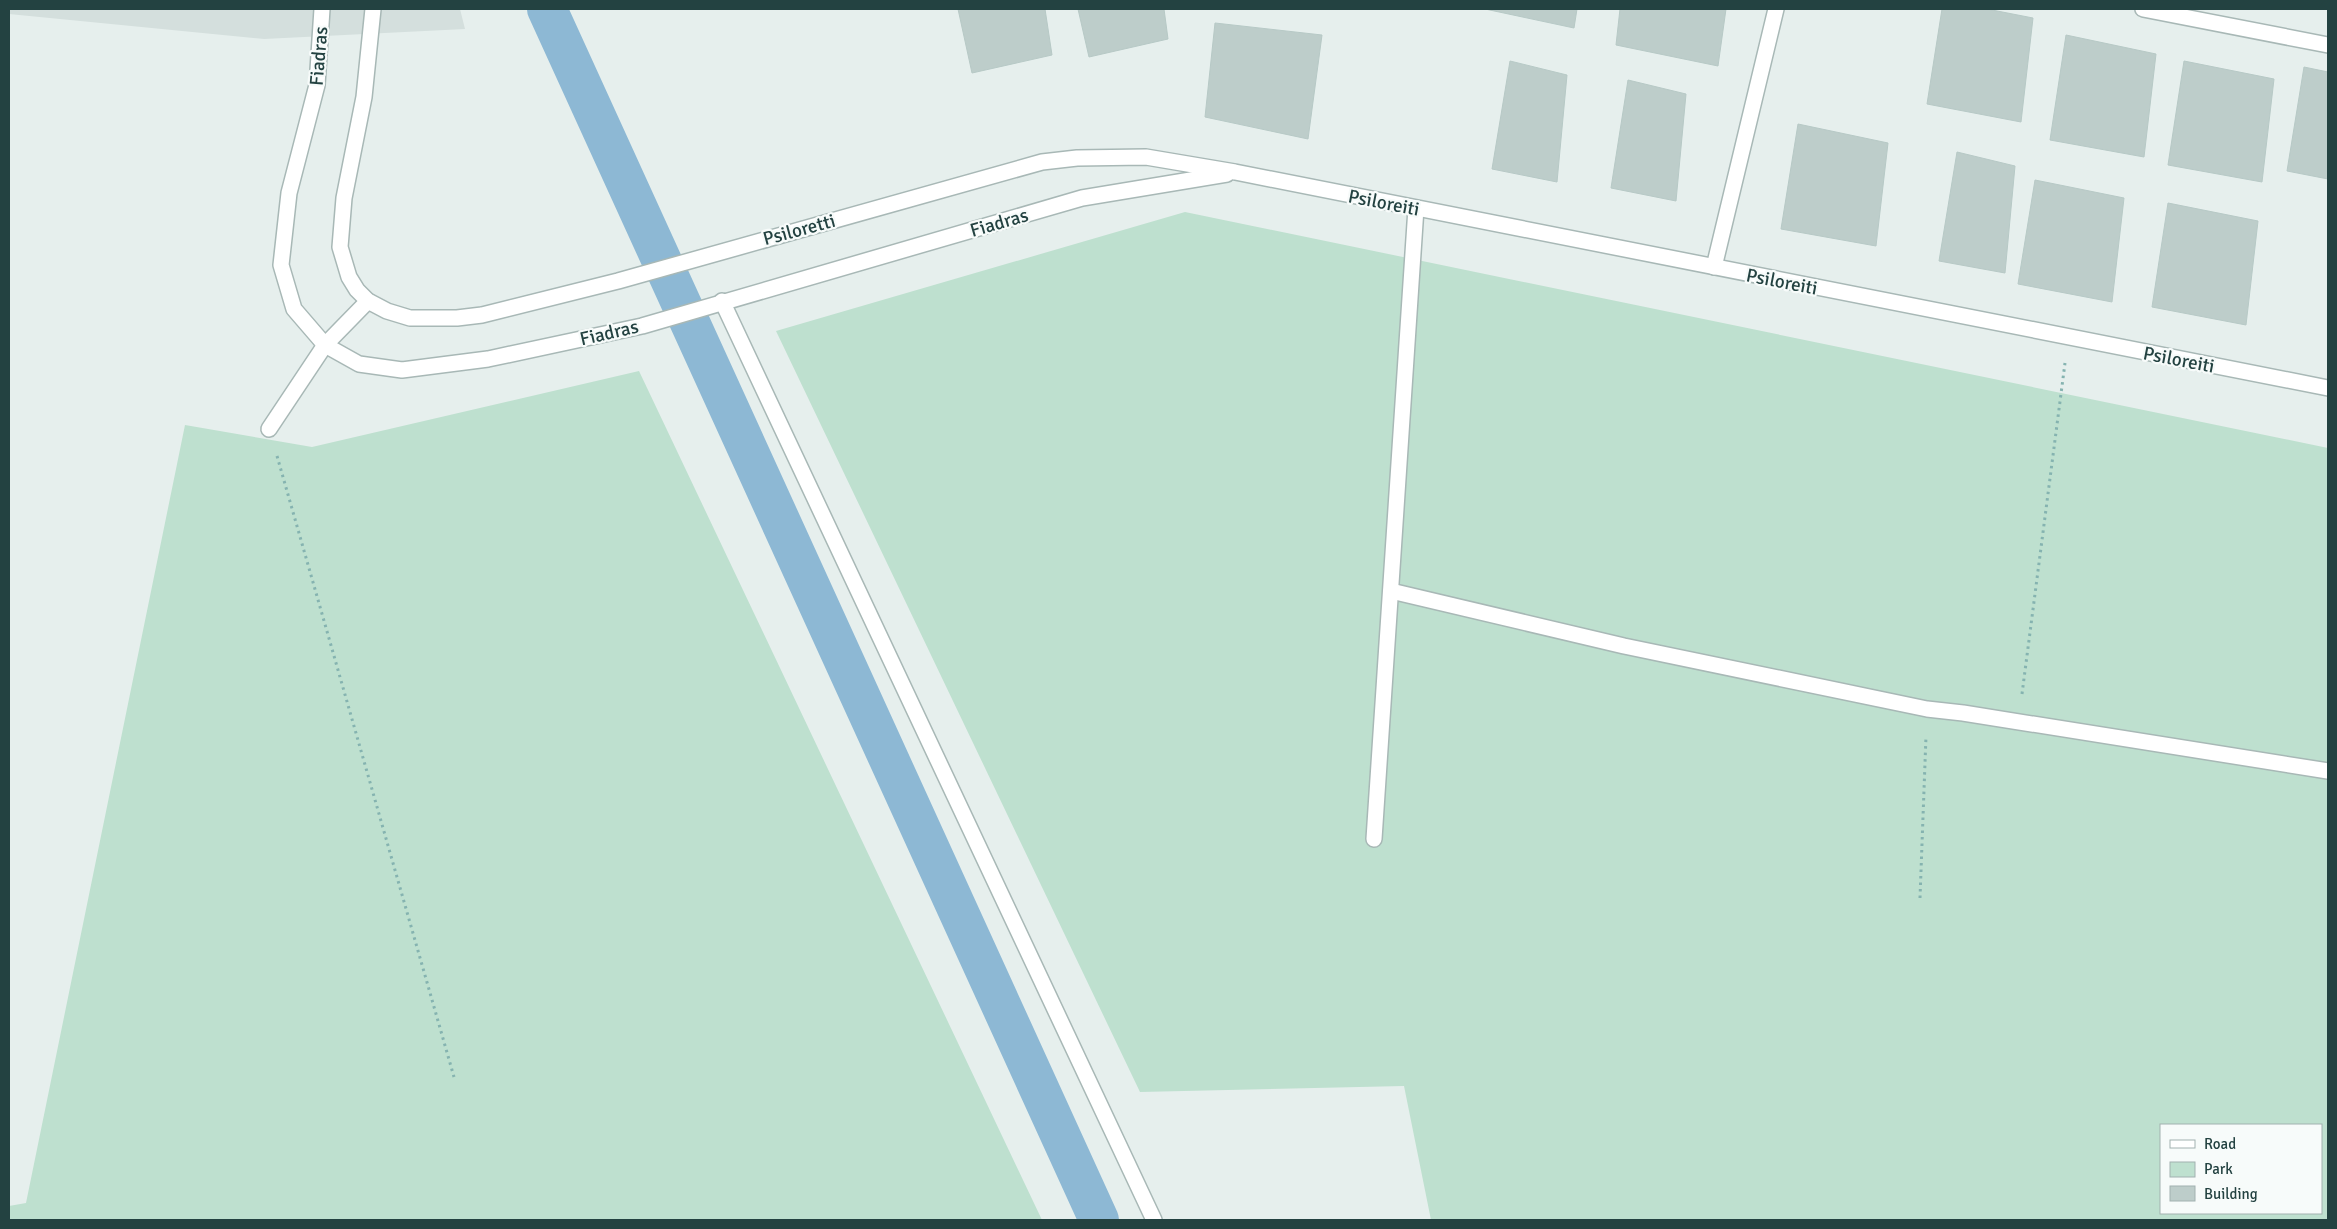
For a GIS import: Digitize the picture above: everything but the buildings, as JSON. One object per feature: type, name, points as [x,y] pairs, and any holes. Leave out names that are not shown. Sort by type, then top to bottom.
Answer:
[{"type":"street","name":"Fiadras","points":[[322,9],[317,84],[289,193],[281,265],[294,309],[325,345],[359,364],[402,370],[488,359],[642,326],[722,301],[1082,198],[1235,172]]},
{"type":"street","points":[[270,429],[325,345],[368,301],[357,290],[346,270],[340,247],[340,228],[364,96],[373,9]]},
{"type":"street","points":[[1714,267],[1776,9]]},
{"type":"street","points":[[2143,9],[2328,45]]},
{"type":"street","name":"Psiloretti","points":[[368,301],[387,311],[410,318],[457,318],[482,315],[618,282],[684,261],[1042,162],[1077,158],[1146,157],[1235,172]]},
{"type":"street","name":"Psiloreiti","points":[[1235,172],[2328,388]]},
{"type":"street","points":[[1374,839],[1416,208]]},
{"type":"street","points":[[722,301],[1154,1220]]},
{"type":"street","points":[[1391,591],[1624,646],[1928,709],[2328,771]]},
{"type":"path","points":[[2018,722],[2069,337]]},
{"type":"path","points":[[270,429],[454,1077]]},
{"type":"path","points":[[1920,898],[1928,709]]},
{"type":"shaded area","points":[[9,9],[460,9],[465,29],[264,39],[9,14]]},
{"type":"green space","points":[[1185,212],[2328,448],[2328,1220],[1431,1220],[1404,1086],[1140,1092],[776,331]]},
{"type":"green space","points":[[639,371],[1042,1220],[9,1220],[9,1206],[26,1203],[185,425],[312,447]]},
{"type":"waterway","points":[[547,9],[1099,1220]]}]
